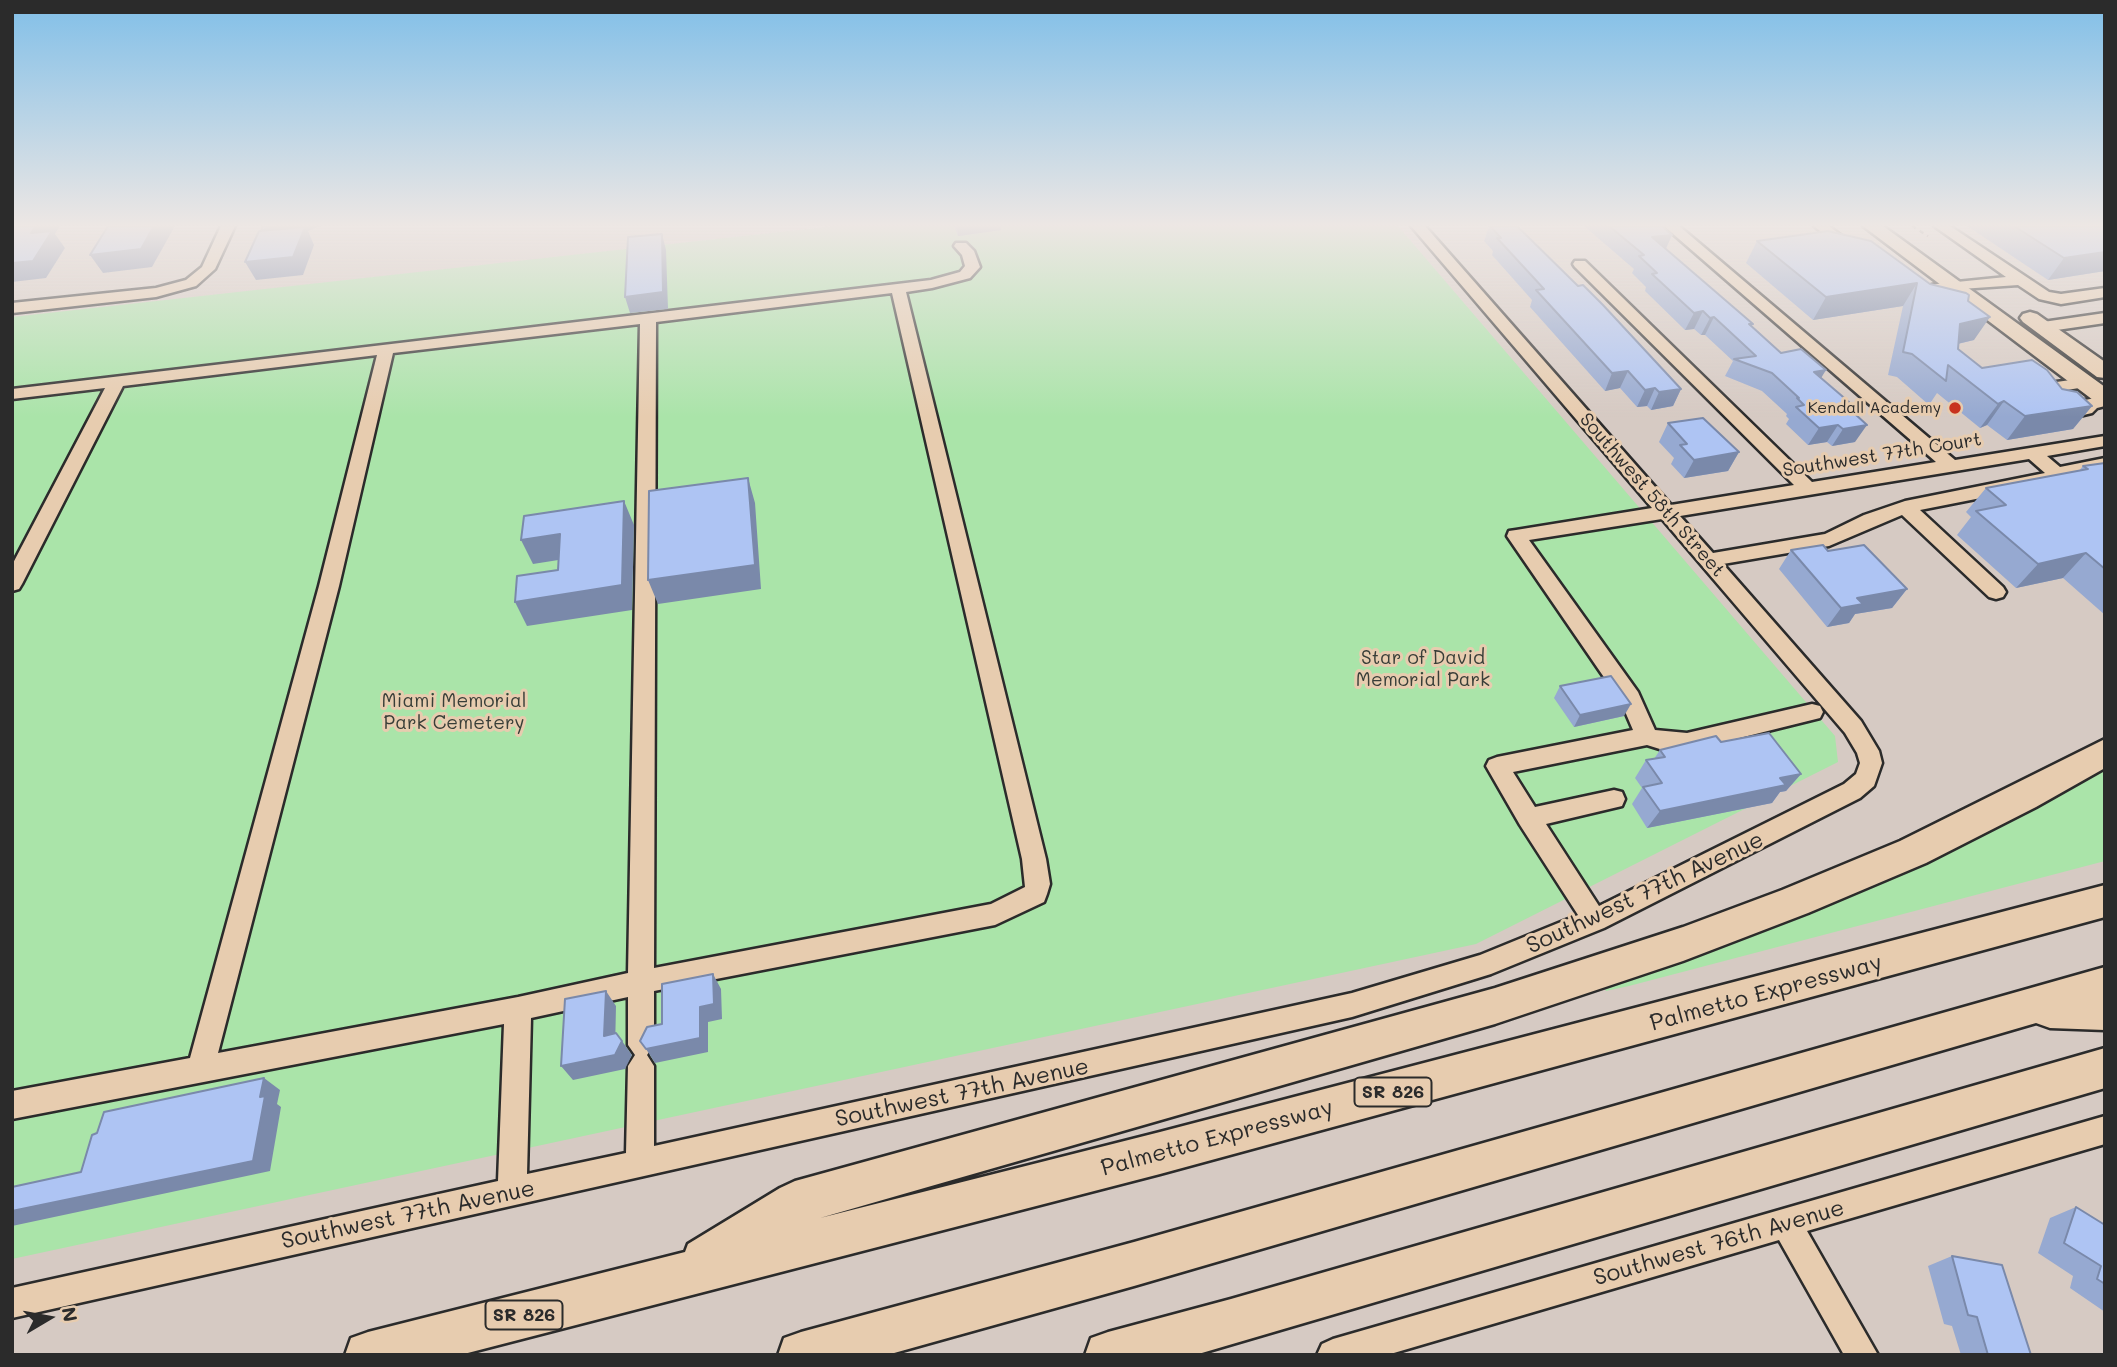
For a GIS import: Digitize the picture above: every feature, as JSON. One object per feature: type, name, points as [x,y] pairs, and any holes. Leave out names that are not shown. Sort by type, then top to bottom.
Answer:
[{"type":"highway","points":[[679,1276],[795,1203],[1495,1006],[1616,968],[1728,928],[1913,852],[2024,797],[2105,752]]},
{"type":"highway","name":"Palmetto Expressway","points":[[368,1355],[1147,1157],[2105,901]]},
{"type":"highway","points":[[801,1355],[1134,1264],[2105,985]]},
{"type":"highway","points":[[2021,1010],[2105,1012]]},
{"type":"highway","points":[[1108,1355],[2105,1068]]},
{"type":"main road","points":[[1959,290],[2105,400]]},
{"type":"main road","points":[[1989,290],[2105,372]]},
{"type":"street","points":[[12,308],[165,290]]},
{"type":"street","points":[[12,394],[891,290]]},
{"type":"street","points":[[12,1105],[518,1009],[641,982],[995,914],[1035,894],[1038,884],[1034,859],[898,290]]},
{"type":"street","name":"Southwest 58th Street","points":[[1474,290],[1853,727],[1868,751],[1870,771]]},
{"type":"street","points":[[1606,290],[1807,488]]},
{"type":"street","points":[[1745,290],[1950,465]]},
{"type":"street","points":[[2037,290],[2053,299],[2105,292]]},
{"type":"street","points":[[640,1164],[648,318]]},
{"type":"street","points":[[2043,327],[2105,318]]},
{"type":"street","points":[[2088,321],[2105,333]]},
{"type":"street","points":[[201,1068],[329,586],[386,349]]},
{"type":"street","points":[[2026,380],[2043,388],[2085,383]]},
{"type":"street","points":[[12,584],[117,382]]},
{"type":"street","points":[[2043,388],[2040,394],[2046,402],[2067,411],[2081,411],[2091,404],[2105,400]]},
{"type":"street","name":"Southwest 77th Court","points":[[1647,736],[1630,698],[1516,536],[2105,441]]},
{"type":"street","points":[[2032,452],[2057,473]]},
{"type":"street","points":[[1709,560],[1829,540],[1871,519],[1905,507],[2052,478],[2056,477],[2057,473],[2105,464]]},
{"type":"street","points":[[1905,507],[1996,592]]},
{"type":"street","points":[[1595,920],[1497,766],[1647,736],[1663,741],[1687,742],[1812,712]]},
{"type":"street","name":"Southwest 77th Avenue","points":[[12,1303],[1352,1005],[1460,973],[1595,920],[1842,798],[1860,786],[1870,771]]},
{"type":"street","points":[[1528,818],[1614,799]]},
{"type":"street","points":[[512,1192],[518,1009]]},
{"type":"street","name":"Southwest 76th Avenue","points":[[1333,1355],[1396,1346],[1786,1224],[2105,1130]]},
{"type":"street","points":[[1786,1224],[1862,1355]]},
{"type":"green space","name":"Miami Memorial Park Cemetery","points":[[257,290],[1453,290],[1835,736],[1838,762],[1476,944],[12,1259],[12,317]]},
{"type":"green space","points":[[2105,767],[2105,861],[1629,986],[1606,991],[1601,983]]},
{"type":"building","points":[[625,290],[663,290],[663,292],[625,297]]},
{"type":"building","points":[[1536,290],[1588,290],[1681,389],[1659,392],[1655,388],[1645,390],[1628,371],[1612,373]]},
{"type":"building","points":[[1669,290],[1713,290],[1781,353],[1801,349],[1826,370],[1814,372],[1849,402],[1843,403],[1867,425],[1843,429],[1838,425],[1819,428],[1796,407],[1804,405],[1799,398],[1772,373],[1734,359],[1756,356],[1714,317],[1710,318],[1703,311],[1694,313]]},
{"type":"building","points":[[1817,290],[1873,290],[1826,297]]},
{"type":"building","points":[[1916,290],[1953,290],[1966,293],[1969,295],[1968,301],[1990,317],[1960,324],[1958,349],[1982,368],[2032,360],[2047,370],[2062,389],[2077,392],[2092,406],[2025,416],[2004,401],[1998,404],[1948,365],[1946,381],[1912,354],[1903,352]]},
{"type":"building","points":[[1703,418],[1739,452],[1694,460],[1680,445],[1687,444],[1668,423]]},
{"type":"building","points":[[2105,463],[2105,569],[2086,553],[2038,564],[1976,511],[2006,505],[1986,488],[2088,469],[2083,466]]},
{"type":"building","points":[[748,478],[755,565],[648,580],[649,491]]},
{"type":"building","points":[[624,501],[622,585],[515,602],[517,576],[558,570],[560,534],[521,540],[524,516]]},
{"type":"building","points":[[1823,545],[1828,551],[1864,545],[1907,589],[1857,598],[1863,604],[1841,608],[1791,550]]},
{"type":"building","points":[[1611,676],[1631,704],[1580,715],[1560,686]]},
{"type":"building","points":[[1769,733],[1801,774],[1780,778],[1786,785],[1660,811],[1643,787],[1662,783],[1646,760],[1665,757],[1660,750],[1716,736],[1721,742]]},
{"type":"building","points":[[713,974],[714,1004],[700,1007],[700,1038],[646,1049],[640,1041],[647,1027],[662,1024],[662,984]]},
{"type":"building","points":[[606,991],[604,1036],[616,1033],[622,1041],[615,1055],[561,1066],[565,999]]},
{"type":"building","points":[[264,1078],[260,1097],[265,1096],[253,1161],[12,1211],[12,1187],[81,1172],[92,1135],[97,1133],[104,1112]]},
{"type":"building","points":[[2076,1207],[2105,1225],[2105,1284],[2097,1279],[2101,1266],[2064,1243]]},
{"type":"building","points":[[1952,1256],[2002,1265],[2031,1355],[1988,1355],[1977,1317],[1968,1315]]},
{"type":"place","name":"Kendall Academy","points":[[1955,408]]},
{"type":"park label","name":"Star of David Memorial Park","points":[[1423,669]]}]
